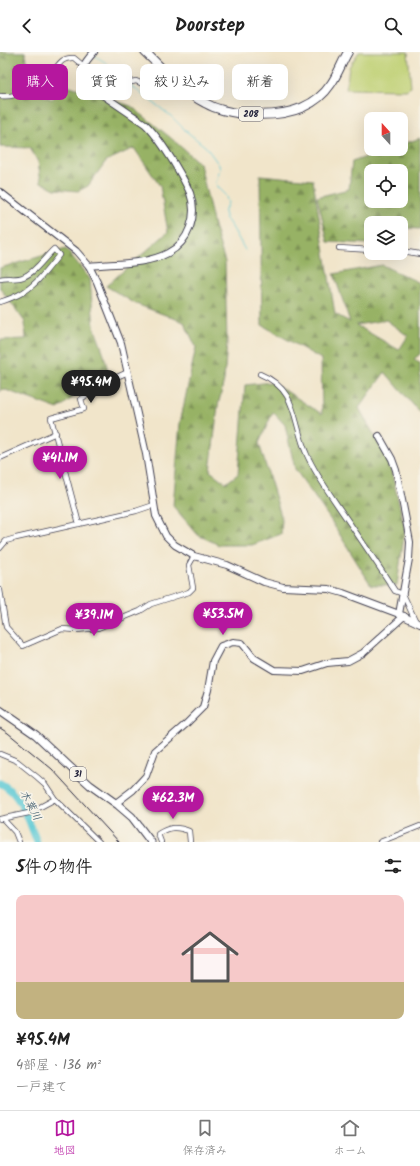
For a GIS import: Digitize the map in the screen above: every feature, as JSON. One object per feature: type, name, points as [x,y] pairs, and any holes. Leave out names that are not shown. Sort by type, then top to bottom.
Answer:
[{"type":"highway","name":"208","points":[[145,52],[157,64]]},
{"type":"highway","name":"208","points":[[199,100],[220,110],[255,115],[281,114],[294,111],[307,105],[320,96],[331,84],[348,52]]},
{"type":"main road","name":"31","points":[[0,710],[36,735],[80,776],[116,803],[132,817],[152,842]]},
{"type":"street","points":[[84,64],[94,52]]},
{"type":"street","points":[[0,96],[10,97],[18,94],[33,83],[49,76],[60,62],[70,58],[74,58],[82,64]]},
{"type":"street","points":[[89,266],[140,261],[167,254],[183,241],[192,224],[193,205],[190,193],[183,178],[160,141],[153,131],[145,124],[110,100]]},
{"type":"street","points":[[0,192],[76,251],[89,266],[104,298],[121,343],[146,454],[156,516],[166,536],[175,545],[194,556],[226,565],[264,582],[284,587],[329,589],[402,615],[418,623]]},
{"type":"street","points":[[339,248],[364,250]]},
{"type":"street","points":[[0,279],[21,278],[29,275],[54,249],[59,255],[40,278],[27,290],[0,302]]},
{"type":"street","points":[[408,253],[420,254]]},
{"type":"street","points":[[80,524],[51,418],[84,409],[81,399],[108,381],[128,372]]},
{"type":"street","points":[[260,374],[269,378],[288,396],[307,456],[320,480],[395,591],[403,594],[418,623]]},
{"type":"street","points":[[0,458],[56,433]]},
{"type":"street","points":[[116,803],[133,790],[146,776],[156,751],[186,724],[203,706],[208,690],[213,661],[221,646],[233,642],[242,643],[254,658],[274,670],[303,671],[327,663],[348,660],[363,654],[402,615],[403,594],[409,559],[410,542],[396,470],[380,436]]},
{"type":"street","points":[[0,548],[6,541],[16,538],[136,511],[154,505]]},
{"type":"street","points":[[0,590],[6,627],[23,646],[62,629],[77,630],[98,628],[140,611],[151,604],[189,592],[193,588],[189,565],[194,556]]},
{"type":"street","points":[[0,754],[17,761],[26,767],[45,784],[56,799],[99,842]]},
{"type":"street","points":[[2,819],[29,813],[56,799]]},
{"type":"street","points":[[2,819],[14,832],[19,842]]},
{"type":"street","points":[[380,842],[420,826]]},
{"type":"street","points":[[161,842],[158,834],[169,828],[179,827],[189,831],[190,842]]},
{"type":"green space","points":[[0,52],[25,52],[27,64],[12,64],[12,100],[68,100],[68,85],[76,88],[76,100],[113,100],[131,106],[171,138],[200,164],[214,226],[225,262],[227,343],[224,380],[218,406],[210,471],[226,483],[238,474],[245,385],[272,382],[322,414],[321,359],[262,325],[260,175],[313,180],[335,314],[350,322],[334,274],[382,265],[420,283],[420,354],[414,359],[420,363],[420,413],[385,372],[359,408],[389,462],[405,529],[397,585],[371,585],[330,519],[295,469],[285,425],[273,412],[259,443],[282,519],[281,534],[252,545],[219,545],[198,535],[173,506],[180,423],[196,347],[184,322],[136,304],[106,286],[168,232],[160,186],[134,148],[106,161],[88,186],[78,191],[55,189],[41,182],[38,162],[30,148],[0,147]],"holes":[[[386,320],[408,336],[399,350],[356,325]]]},
{"type":"green space","points":[[359,52],[408,52],[411,87],[406,90],[346,89],[349,67]]},
{"type":"green space","points":[[420,138],[420,229],[408,228],[408,216],[364,216],[364,244],[328,242],[317,197],[349,189],[352,162],[369,156],[408,156],[408,142]]},
{"type":"green space","points":[[66,249],[90,279],[94,327],[103,351],[108,371],[58,409],[3,389],[0,392],[0,340],[26,339],[25,322],[0,288],[0,268]]},
{"type":"waterway","points":[[95,56],[107,64]]},
{"type":"waterway","points":[[132,87],[171,116],[186,131],[206,147],[219,165],[220,169],[216,182],[217,187],[225,195],[228,202],[224,213],[226,219],[245,250]]},
{"type":"waterway","name":"木葉川","points":[[0,783],[14,794],[19,801],[37,842]]},
{"type":"railway","points":[[0,728],[52,769],[119,842]]}]
